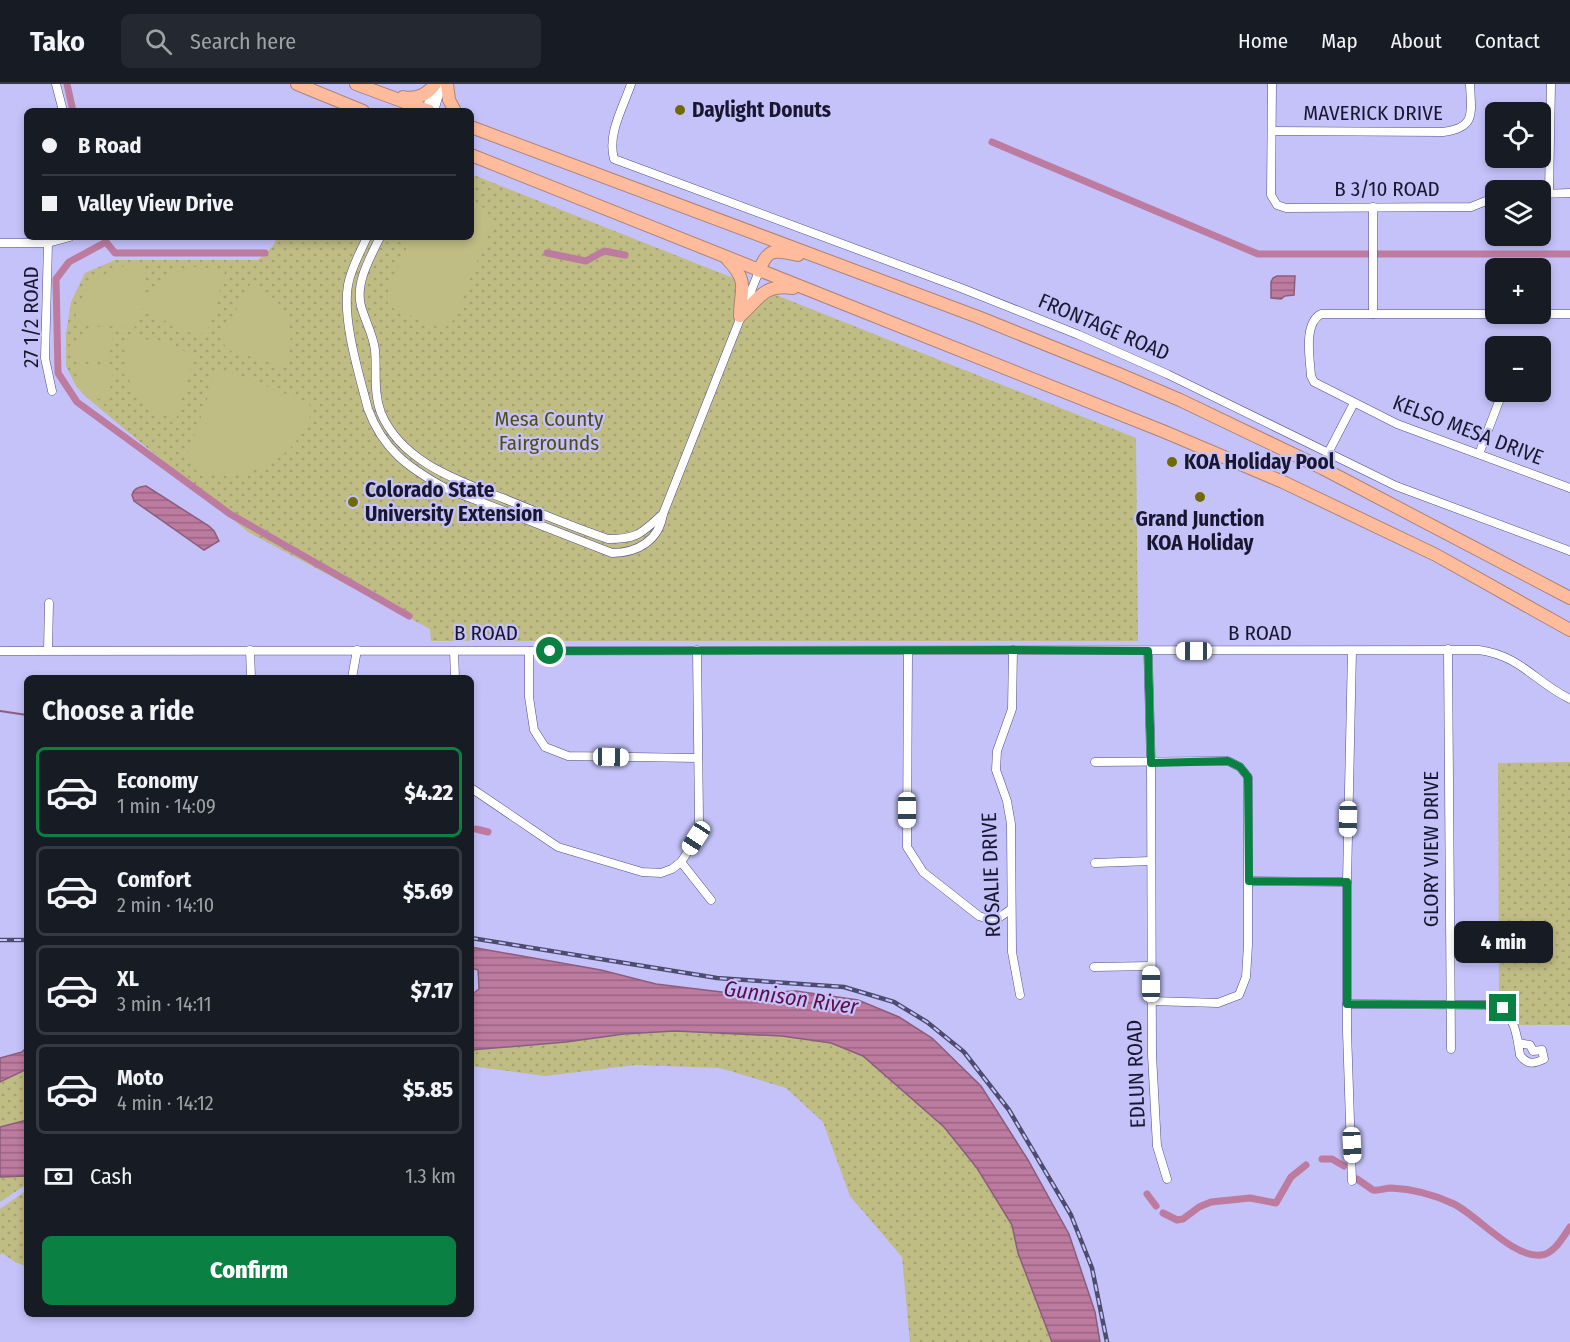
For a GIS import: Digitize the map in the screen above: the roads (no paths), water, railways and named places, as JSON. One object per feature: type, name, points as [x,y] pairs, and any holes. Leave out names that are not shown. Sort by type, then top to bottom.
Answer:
[{"type":"highway","points":[[295,84],[347,108]]},
{"type":"highway","points":[[295,84],[355,108]]},
{"type":"highway","points":[[356,84],[421,108]]},
{"type":"highway","points":[[369,84],[410,99],[423,96],[436,84]]},
{"type":"highway","points":[[447,84],[449,100],[453,108]]},
{"type":"highway","points":[[474,128],[978,317],[1180,400],[1351,482],[1570,598]]},
{"type":"highway","points":[[474,156],[1165,432],[1283,482],[1436,555],[1570,630]]},
{"type":"highway","points":[[474,163],[557,189]]},
{"type":"highway","points":[[759,271],[765,256],[775,252],[832,262]]},
{"type":"highway","points":[[724,257],[738,270],[742,280],[740,316]]},
{"type":"highway","points":[[740,316],[773,287],[782,286],[810,291]]},
{"type":"highway","points":[[1512,567],[1570,593]]},
{"type":"highway","points":[[1539,613],[1570,623]]},
{"type":"highway","points":[[1539,613],[1553,627],[1570,638]]},
{"type":"street","points":[[56,84],[62,108]]},
{"type":"street","points":[[430,108],[436,84]]},
{"type":"street","points":[[430,108],[442,84]]},
{"type":"street","name":"FRONTAGE ROAD","points":[[631,84],[612,135],[611,146],[614,159],[961,288],[1079,335],[1167,374],[1396,486],[1570,551]]},
{"type":"street","points":[[1272,84],[1272,131]]},
{"type":"street","name":"MAVERICK DRIVE","points":[[1272,131],[1443,132],[1456,130],[1468,122],[1471,110],[1470,84]]},
{"type":"street","points":[[1546,180],[1551,84]]},
{"type":"street","name":"B 3/10 ROAD","points":[[1272,131],[1271,195],[1277,205],[1286,208],[1471,207],[1485,201]]},
{"type":"street","points":[[1551,194],[1570,193]]},
{"type":"street","points":[[1373,207],[1373,314],[1570,314]]},
{"type":"street","points":[[0,243],[48,243],[59,240]]},
{"type":"street","points":[[366,240],[349,282],[348,319],[368,409],[373,422],[390,449],[410,468],[445,488],[612,553],[625,553],[642,547],[658,530],[759,271]]},
{"type":"street","points":[[379,240],[362,278],[359,295],[373,339],[375,387],[381,412],[397,438],[416,456],[450,477],[608,539],[626,539],[639,535],[663,514]]},
{"type":"street","name":"27 1/2 ROAD","points":[[48,243],[45,358],[52,391]]},
{"type":"street","name":"KELSO MESA DRIVE","points":[[1373,314],[1321,314],[1316,317],[1310,327],[1311,376],[1314,382],[1397,424],[1570,488]]},
{"type":"street","points":[[1479,454],[1499,402]]},
{"type":"street","points":[[1328,453],[1354,403]]},
{"type":"street","points":[[48,650],[49,603]]},
{"type":"street","name":"B ROAD","points":[[0,651],[1352,651],[1448,649],[1479,650],[1506,656],[1570,698]]},
{"type":"street","name":"GLORY VIEW DRIVE","points":[[1448,649],[1451,1049]]},
{"type":"street","points":[[250,650],[251,675]]},
{"type":"street","points":[[474,790],[546,841],[572,853],[642,872],[661,873],[672,869],[681,862],[696,838],[699,819],[697,650]]},
{"type":"street","name":"ROSALIE DRIVE","points":[[1013,650],[1012,709],[997,751],[996,770],[1007,801],[1011,824],[1012,952],[1020,995]]},
{"type":"street","points":[[353,675],[357,651]]},
{"type":"street","points":[[454,651],[455,675]]},
{"type":"street","points":[[529,651],[530,697],[534,730],[544,747],[568,756],[698,759]]},
{"type":"street","points":[[908,651],[907,847],[923,872],[979,916],[994,921],[1011,910]]},
{"type":"street","name":"EDLUN ROAD","points":[[1148,651],[1151,763],[1152,1056],[1157,1146],[1167,1179]]},
{"type":"street","points":[[1352,651],[1347,1004],[1353,1181]]},
{"type":"street","points":[[1095,762],[1228,761],[1240,767],[1248,777],[1249,881],[1246,977],[1239,995],[1218,1003],[1151,1001]]},
{"type":"street","points":[[1095,863],[1150,861]]},
{"type":"street","points":[[681,862],[711,900]]},
{"type":"street","points":[[1249,881],[1347,882]]},
{"type":"street","points":[[1094,967],[1151,966]]},
{"type":"street","points":[[1347,1004],[1500,1005],[1515,1025],[1518,1043]]},
{"type":"water","points":[[1277,276],[1295,276],[1294,295],[1281,299],[1271,298],[1271,282]]},
{"type":"water","points":[[146,486],[209,526],[219,541],[204,550],[134,501],[132,495],[134,491]]},
{"type":"water","name":"Gunnison River","points":[[474,948],[601,970],[656,984],[738,994],[796,991],[858,1000],[899,1017],[932,1038],[981,1086],[1028,1160],[1069,1234],[1095,1312],[1100,1342],[1052,1342],[1018,1253],[1012,1225],[977,1168],[944,1127],[863,1056],[831,1043],[782,1036],[675,1031],[474,1050],[474,993],[479,989],[478,970],[474,969]]},
{"type":"water","points":[[24,1050],[24,1070],[0,1082],[0,1058]]},
{"type":"water","points":[[24,1121],[24,1176],[0,1177],[0,1127]]},
{"type":"waterway","points":[[67,84],[72,108]]},
{"type":"waterway","points":[[992,142],[1258,254],[1570,254]]},
{"type":"waterway","points":[[106,240],[115,253],[265,253]]},
{"type":"waterway","points":[[106,242],[69,262],[56,279],[58,373],[77,402],[230,514],[409,616]]},
{"type":"waterway","points":[[547,253],[586,261],[604,251],[625,255]]},
{"type":"waterway","points":[[0,711],[24,715]]},
{"type":"waterway","points":[[476,829],[488,832]]},
{"type":"waterway","points":[[1322,1159],[1332,1159],[1344,1166]]},
{"type":"waterway","points":[[1163,1213],[1177,1220],[1183,1219],[1199,1207],[1211,1202],[1250,1198],[1276,1203],[1291,1177],[1306,1165]]},
{"type":"waterway","points":[[1357,1179],[1373,1190],[1391,1188],[1407,1190],[1454,1204],[1507,1243],[1530,1254],[1541,1255],[1550,1252],[1570,1227]]},
{"type":"waterway","points":[[1147,1194],[1156,1206]]},
{"type":"railway","points":[[474,938],[717,978],[844,987],[894,1002],[927,1022],[964,1052],[1009,1110],[1071,1215],[1092,1268],[1107,1342]]},
{"type":"railway","points":[[0,940],[24,940]]},
{"type":"place","name":"Daylight Donuts","points":[[680,110]]},
{"type":"place","name":"KOA Holiday Pool","points":[[1172,462]]},
{"type":"place","name":"Grand Junction KOA Holiday","points":[[1200,497]]},
{"type":"place","name":"Colorado State University Extension","points":[[353,502]]},
{"type":"park label","name":"Mesa County Fairgrounds","points":[[549,431]]}]
